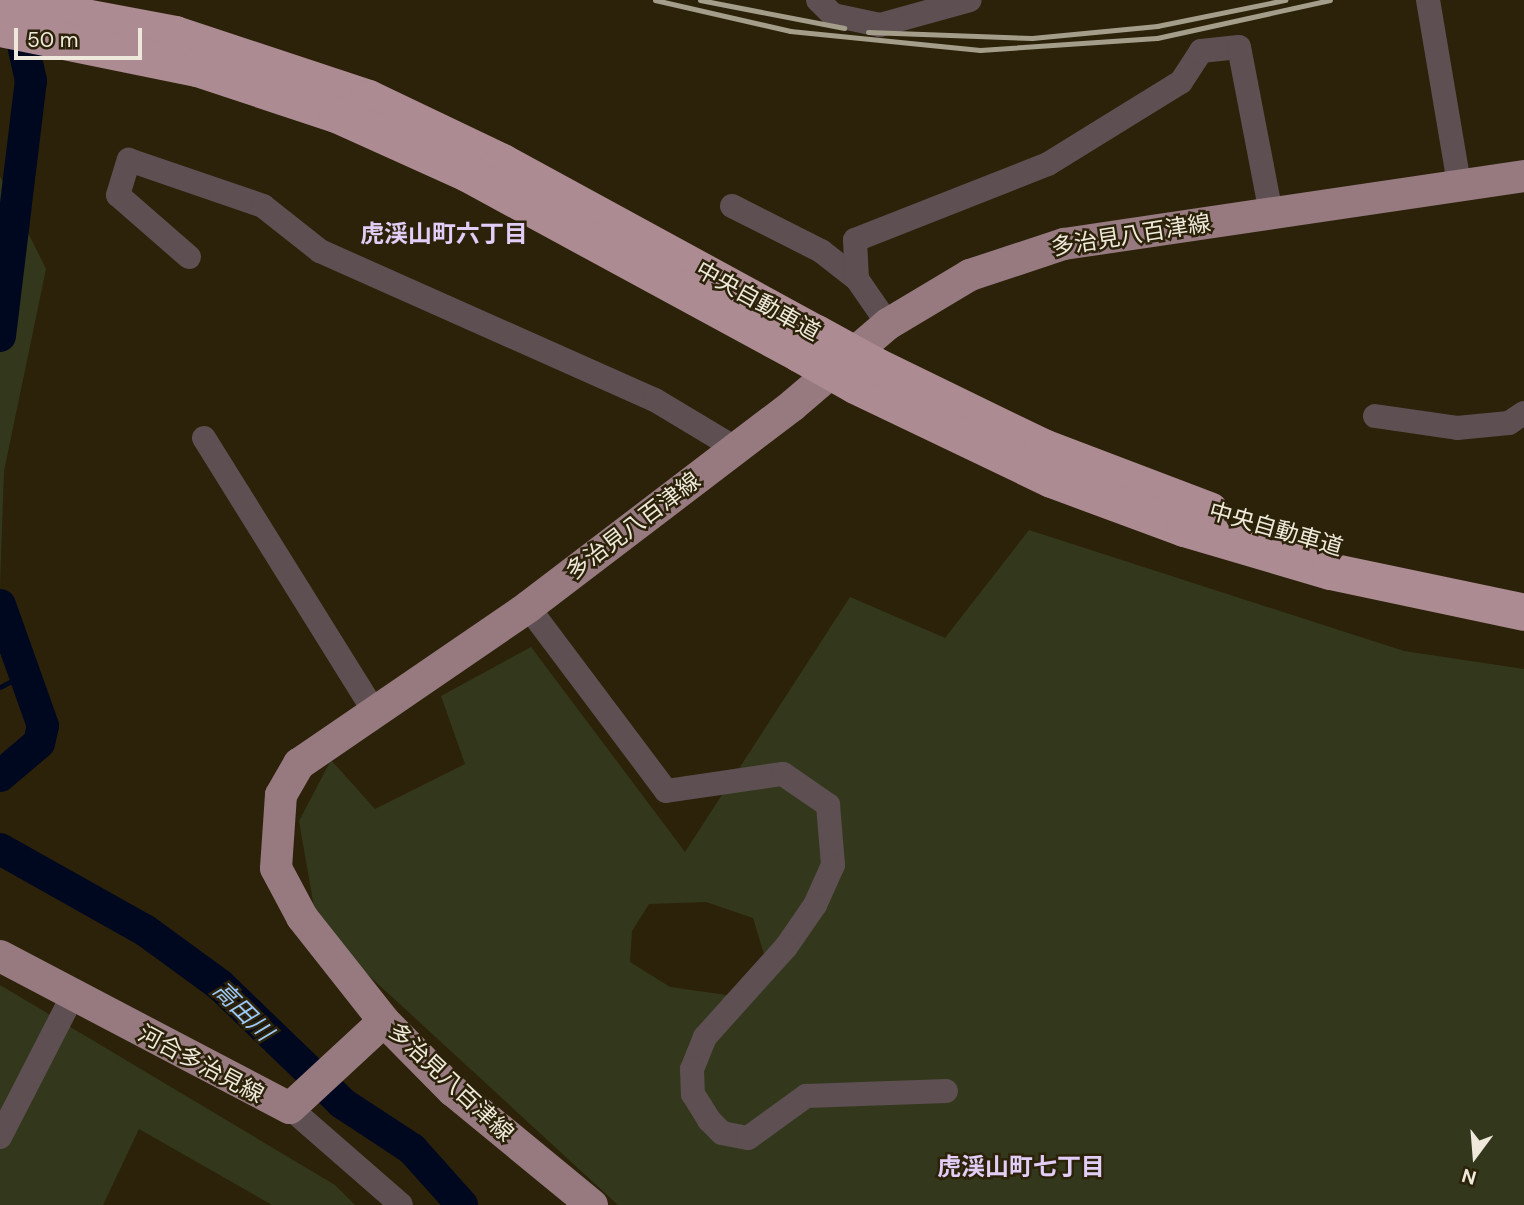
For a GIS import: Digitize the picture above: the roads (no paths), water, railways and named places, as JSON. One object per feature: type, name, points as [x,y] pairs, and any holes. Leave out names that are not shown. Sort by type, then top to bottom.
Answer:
[{"type":"highway","name":"中央自動車道","points":[[0,1],[120,34],[238,53],[368,99],[524,174],[808,344],[1051,479],[1158,519],[1330,571],[1524,612]]},
{"type":"highway","name":"中央自動車道","points":[[0,28],[120,34]]},
{"type":"highway","name":"中央自動車道","points":[[866,375],[1183,501],[1342,548],[1524,587]]},
{"type":"highway","points":[[1488,606],[1524,618]]},
{"type":"main road","name":"多治見八百津線","points":[[592,1205],[453,1091],[384,1021],[302,917],[276,868],[282,795],[299,764],[528,607],[735,448],[888,324],[1010,258],[1270,213],[1460,184],[1524,180]]},
{"type":"main road","name":"河合多治見線","points":[[0,956],[72,997],[296,1105]]},
{"type":"main road","points":[[296,1105],[384,1021]]},
{"type":"street","points":[[818,0],[833,15],[880,25],[970,0]]},
{"type":"street","points":[[1428,0],[1460,184]]},
{"type":"street","points":[[857,279],[855,240],[1048,163],[1181,82],[1201,51],[1239,47],[1270,213]]},
{"type":"street","points":[[189,257],[118,195],[129,160],[263,206],[320,251],[655,400],[735,448]]},
{"type":"street","points":[[732,206],[821,251],[857,279],[888,324]]},
{"type":"street","points":[[1375,416],[1457,428],[1508,423],[1524,413]]},
{"type":"street","points":[[204,438],[374,711]]},
{"type":"street","points":[[528,607],[666,791],[783,774],[828,805],[833,864],[815,905],[786,947],[705,1037],[692,1069],[693,1094],[709,1121],[722,1133],[748,1138],[806,1097],[946,1091]]},
{"type":"street","points":[[0,1137],[72,997]]},
{"type":"street","points":[[296,1105],[401,1205]]},
{"type":"waterway","name":"高田川","points":[[0,336],[31,81],[15,8]]},
{"type":"waterway","name":"高田川","points":[[0,605],[43,726],[39,743],[0,776]]},
{"type":"waterway","points":[[0,687],[26,673]]},
{"type":"waterway","name":"高田川","points":[[0,849],[146,931],[220,985],[342,1103],[412,1149],[462,1205]]},
{"type":"railway","points":[[655,0],[790,31],[980,50],[1157,38],[1330,0]]},
{"type":"railway","points":[[700,0],[844,28]]},
{"type":"railway","points":[[868,32],[1032,38],[1157,26],[1285,0]]},
{"type":"district","name":"虎渓山町六丁目","points":[[444,234]]},
{"type":"district","name":"虎渓山町七丁目","points":[[1021,1167]]}]
